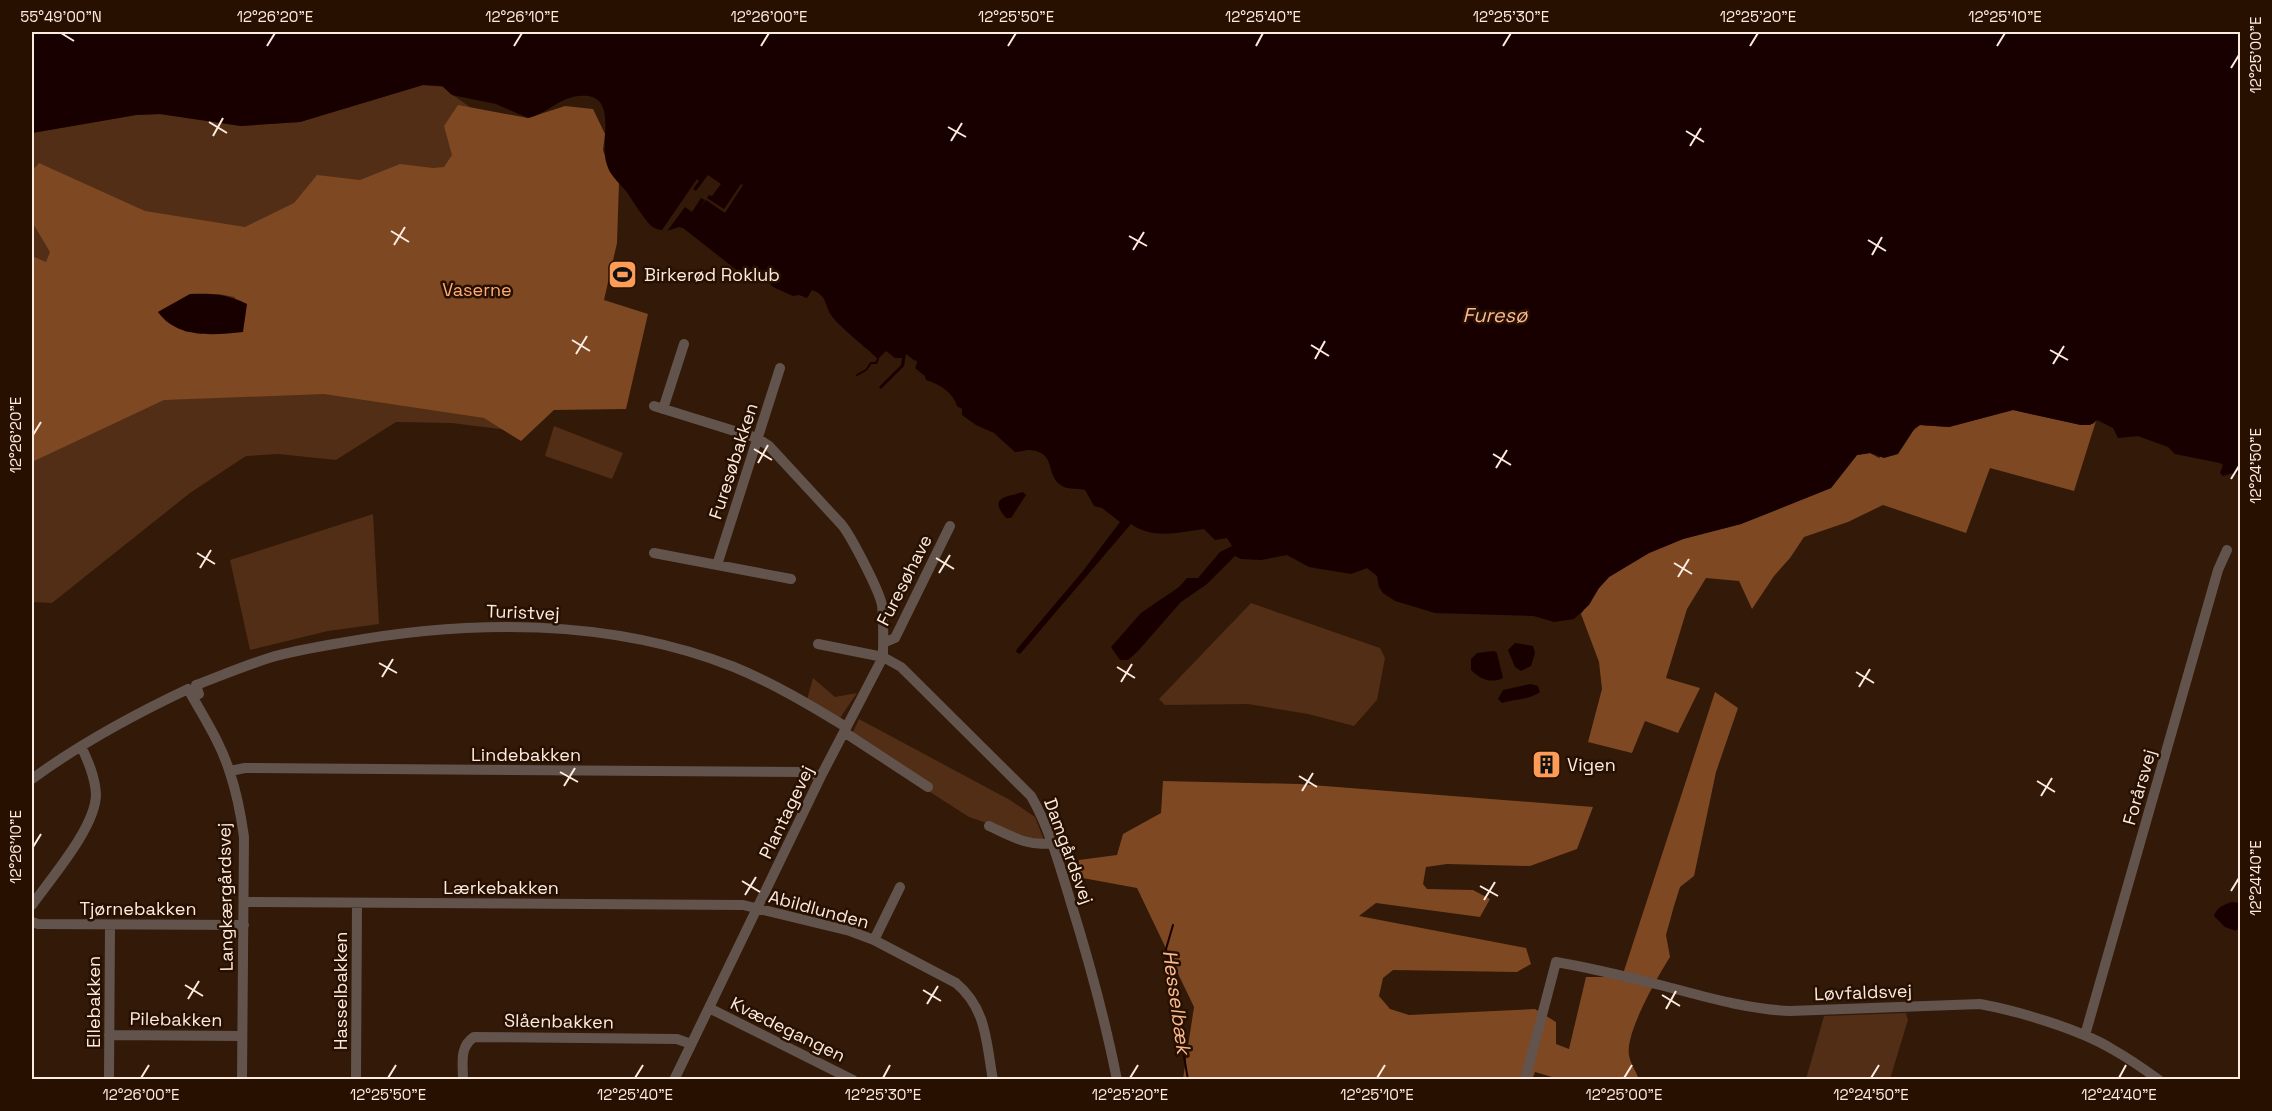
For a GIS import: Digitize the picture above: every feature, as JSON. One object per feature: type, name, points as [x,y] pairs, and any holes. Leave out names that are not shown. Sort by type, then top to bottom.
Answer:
[{"type":"street","name":"Plantagevej","points":[[674,1080],[821,777],[883,657],[882,603],[850,536],[842,525],[769,446],[757,438],[659,408],[684,344]]},
{"type":"street","name":"Furesøbakken","points":[[717,565],[780,368]]},
{"type":"street","name":"Furesøhave","points":[[883,643],[895,638],[950,526]]},
{"type":"street","name":"Forårsvej","points":[[2085,1035],[2218,570],[2227,550]]},
{"type":"street","points":[[654,553],[791,579]]},
{"type":"street","name":"Turistvej","points":[[200,694],[196,685],[269,658],[314,648],[419,631],[478,627],[586,631],[644,640],[689,652],[734,667],[774,685],[845,729],[928,787]]},
{"type":"street","points":[[818,644],[883,657]]},
{"type":"street","name":"Damgårdsvej","points":[[883,657],[901,667],[923,688],[1031,796],[1040,811],[1095,981],[1117,1080]]},
{"type":"street","name":"Langkærgårdsvej","points":[[81,746],[124,719],[188,689],[216,740],[230,771],[244,837],[242,1080]]},
{"type":"street","points":[[32,779],[81,746],[93,773],[96,795],[93,813],[86,828],[32,905]]},
{"type":"street","name":"Lindebakken","points":[[230,771],[245,768],[803,772],[821,777]]},
{"type":"street","points":[[988,826],[1030,843],[1039,845],[1051,843]]},
{"type":"street","name":"Abildlunden","points":[[874,940],[900,887]]},
{"type":"street","name":"Lærkebakken","points":[[244,902],[743,905],[757,909]]},
{"type":"street","name":"Hasselbakken","points":[[356,1080],[357,903]]},
{"type":"street","name":"Abildlunden","points":[[757,909],[819,923],[874,940],[956,983],[967,992],[982,1020],[993,1080]]},
{"type":"street","name":"Tjørnebakken","points":[[32,922],[110,925],[244,925]]},
{"type":"street","name":"Ellebakken","points":[[109,1080],[110,925]]},
{"type":"street","name":"Løvfaldsvej","points":[[1525,1080],[1556,962],[1761,1010],[1813,1011],[1980,1004],[1997,1007],[2085,1035],[2112,1048],[2159,1080]]},
{"type":"street","name":"Kvædegangen","points":[[709,1008],[853,1080]]},
{"type":"street","name":"Pilebakken","points":[[109,1035],[242,1036]]},
{"type":"street","name":"Slåenbakken","points":[[463,1080],[463,1050],[466,1042],[474,1037],[677,1039],[691,1044]]},
{"type":"green space","points":[[423,85],[445,87],[477,112],[516,431],[451,423],[396,422],[336,460],[278,454],[246,456],[190,493],[52,603],[32,602],[32,133],[136,115],[160,114],[241,126],[300,122]]},
{"type":"green space","name":"Vaserne","points":[[458,105],[528,118],[565,106],[593,109],[605,134],[603,150],[610,172],[619,183],[617,243],[604,300],[648,314],[626,409],[554,410],[521,441],[484,418],[324,394],[164,400],[32,462],[32,256],[46,262],[50,252],[32,222],[32,171],[39,163],[145,211],[245,227],[294,203],[317,175],[360,180],[400,164],[444,167],[452,155],[444,126]],"holes":[[[190,294],[219,294],[235,297],[231,333],[186,332],[158,312]]]},
{"type":"green space","points":[[2013,410],[2081,425],[2093,424],[2096,421],[2074,491],[1990,468],[1966,533],[1883,505],[1848,522],[1804,537],[1752,609],[1739,581],[1706,578],[1687,609],[1666,678],[1700,688],[1678,733],[1645,721],[1632,753],[1588,742],[1602,689],[1599,662],[1581,614],[1609,577],[1649,553],[1683,539],[1741,524],[1831,488],[1857,455],[1870,453],[1879,458],[1920,425],[1949,427]]},
{"type":"green space","points":[[554,426],[623,453],[612,479],[545,456]]},
{"type":"green space","points":[[373,514],[379,624],[328,631],[250,650],[230,560]]},
{"type":"green space","points":[[1251,603],[1380,648],[1385,658],[1377,700],[1354,726],[1308,714],[1248,704],[1165,705],[1159,699]]},
{"type":"green space","points":[[813,678],[835,697],[857,693],[840,718],[807,700]]},
{"type":"green space","points":[[1715,692],[1738,708],[1716,772],[1694,876],[1680,887],[1666,935],[1670,957],[1643,1005],[1632,1033],[1629,1055],[1637,1079],[1559,1079],[1535,1072],[1532,1080],[1183,1079],[1194,1007],[1137,888],[1077,877],[1079,860],[1117,855],[1123,834],[1161,813],[1163,781],[1299,784],[1593,807],[1577,849],[1530,866],[1447,864],[1426,867],[1423,884],[1427,889],[1473,890],[1490,899],[1480,917],[1376,903],[1359,916],[1526,948],[1531,964],[1517,972],[1393,970],[1383,978],[1379,996],[1390,1009],[1409,1015],[1535,1009],[1556,1022],[1556,1044],[1569,1049],[1586,977],[1622,977]]},
{"type":"green space","points":[[859,719],[1010,800],[1035,817],[1044,840],[1042,842],[969,817],[930,792],[933,787],[852,734]]},
{"type":"green space","points":[[1906,1013],[1908,1020],[1890,1079],[1806,1079],[1824,1016]]},
{"type":"water","name":"Furesø","points":[[32,32],[2240,32],[2240,475],[2233,473],[2223,476],[2220,473],[2223,465],[2220,463],[2175,454],[2168,447],[2138,436],[2118,438],[2113,428],[2097,420],[2090,425],[2081,425],[2013,410],[1949,427],[1920,425],[1915,428],[1898,454],[1884,458],[1870,453],[1857,455],[1831,488],[1741,524],[1683,539],[1649,553],[1609,577],[1589,605],[1574,619],[1554,622],[1534,616],[1435,613],[1395,601],[1383,593],[1377,576],[1367,568],[1351,574],[1309,567],[1287,555],[1261,560],[1241,559],[1235,556],[1207,584],[1181,602],[1137,652],[1128,660],[1120,660],[1111,647],[1141,613],[1179,587],[1187,578],[1198,578],[1220,552],[1232,546],[1227,538],[1215,540],[1204,529],[1157,533],[1139,529],[1131,524],[1020,654],[1016,652],[1017,649],[1083,571],[1120,522],[1102,508],[1094,506],[1085,490],[1062,486],[1053,476],[1044,455],[1029,450],[1015,452],[994,433],[976,425],[962,415],[962,409],[957,406],[949,393],[926,380],[925,376],[915,368],[916,359],[915,361],[906,354],[904,366],[881,389],[879,387],[901,365],[902,358],[895,358],[886,351],[878,359],[834,319],[823,298],[817,292],[812,290],[807,298],[799,295],[793,296],[773,287],[763,276],[751,278],[743,275],[683,228],[667,231],[652,226],[608,169],[605,156],[605,114],[597,99],[588,96],[571,97],[528,118],[496,104],[452,95],[442,86],[423,85],[300,122],[241,126],[160,114],[136,115],[32,133]]},
{"type":"water","points":[[190,294],[219,295],[247,304],[243,332],[208,334],[186,331],[166,321],[158,312]]},
{"type":"water","points":[[1023,492],[1026,495],[1013,515],[1011,518],[1006,518],[1001,511],[999,501]]},
{"type":"water","points":[[1515,643],[1533,646],[1535,653],[1531,666],[1521,671],[1515,667],[1508,650]]},
{"type":"water","points":[[1494,651],[1497,653],[1503,678],[1494,681],[1486,680],[1471,670],[1471,659],[1477,653]]},
{"type":"water","points":[[1530,684],[1538,686],[1540,692],[1526,698],[1502,703],[1498,699],[1503,690]]},
{"type":"water","points":[[2232,902],[2240,903],[2240,926],[2236,931],[2225,927],[2214,916],[2217,910]]},
{"type":"pier","points":[[708,175],[721,184],[712,196],[709,195],[707,198],[724,209],[741,184],[743,185],[725,213],[706,200],[700,207],[705,200],[701,198],[692,212],[685,207],[665,234],[660,233],[697,179],[699,181],[693,189],[696,191]]},
{"type":"waterway","points":[[857,375],[866,370],[871,363],[876,363],[878,359]]},
{"type":"waterway","name":"Hesselbæk","points":[[1173,925],[1166,949],[1188,1080]]},
{"type":"place","name":"Birkerød Roklub","points":[[623,274]]},
{"type":"place","name":"Vigen","points":[[1546,764]]}]
